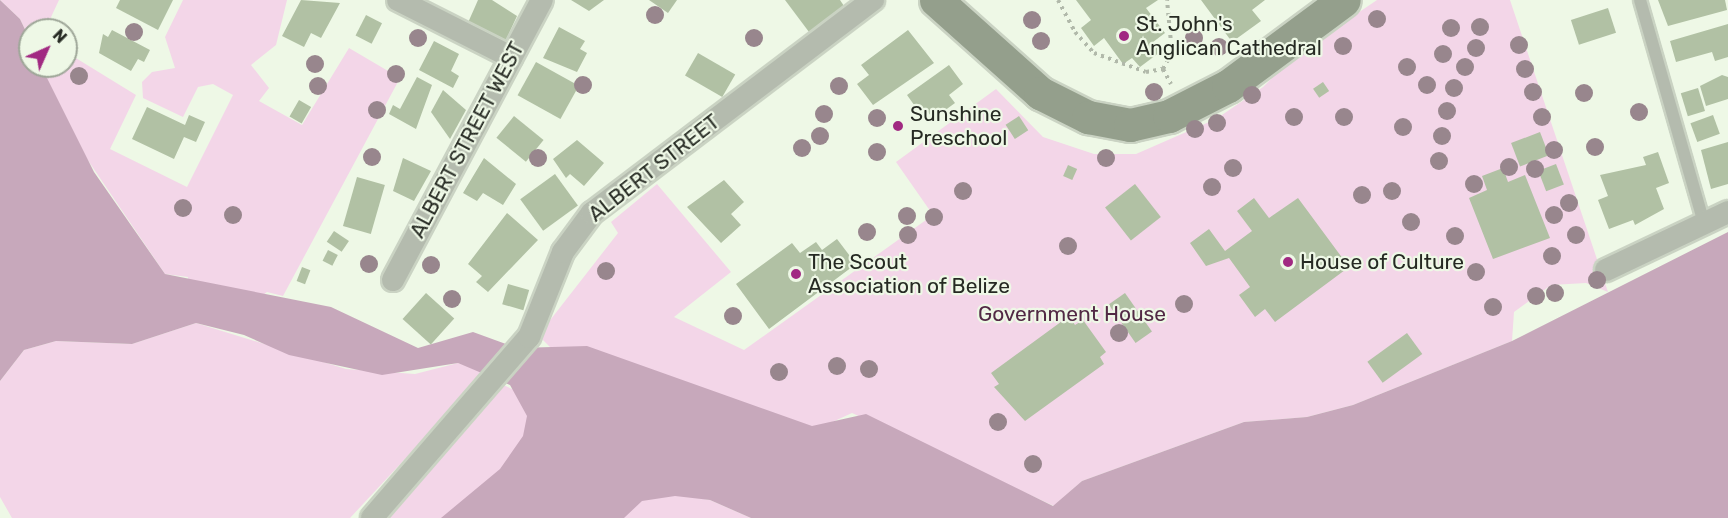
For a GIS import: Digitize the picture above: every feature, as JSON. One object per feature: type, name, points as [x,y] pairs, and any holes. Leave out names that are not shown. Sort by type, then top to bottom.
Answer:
[{"type":"main road","points":[[936,0],[1040,93],[1088,117],[1130,125],[1169,116],[1228,86],[1344,0]]},
{"type":"street","points":[[398,0],[511,57]]},
{"type":"street","name":"ALBERT STREET WEST","points":[[393,280],[542,0]]},
{"type":"street","name":"ALBERT STREET","points":[[372,518],[525,342],[563,252],[592,213],[873,0]]},
{"type":"street","points":[[1606,270],[1728,212]]},
{"type":"lane","points":[[1640,0],[1704,223]]},
{"type":"path","points":[[1058,0],[1075,32],[1094,54],[1146,72],[1163,69],[1172,53],[1167,0]]},
{"type":"green space","points":[[0,0],[59,0],[51,18],[19,18]]},
{"type":"green space","points":[[183,0],[287,0],[276,45],[251,65],[269,88],[259,101],[302,125],[349,48],[400,78],[283,296],[267,292],[254,302],[200,301],[189,289],[188,277],[165,274],[83,153],[46,158],[28,148],[25,136],[31,126],[0,127],[0,67],[18,58],[18,78],[78,78],[78,59],[136,95],[110,149],[187,187],[233,95],[213,84],[198,87],[183,117],[143,98],[142,82],[152,72],[175,68],[165,37]]},
{"type":"green space","name":"Government House","points":[[1377,0],[1510,0],[1608,292],[1586,283],[1551,285],[1514,312],[1512,341],[1353,405],[1307,417],[1244,422],[1082,481],[1054,506],[852,413],[828,424],[845,445],[551,348],[542,339],[544,328],[618,233],[611,222],[657,184],[731,272],[674,317],[744,350],[933,215],[896,162],[996,89],[1043,137],[1094,154],[1136,154],[1216,119],[1263,87],[1293,57]]},
{"type":"green space","points":[[196,323],[346,369],[415,374],[458,363],[486,372],[350,518],[12,518],[0,497],[0,381],[24,350],[56,341],[132,344]]},
{"type":"green space","points":[[501,384],[543,403],[484,518],[386,518]]},
{"type":"green space","points":[[582,477],[710,500],[751,518],[557,518]]},
{"type":"shaded area","points":[[0,0],[19,18],[18,78],[47,78],[94,172],[165,274],[331,307],[418,348],[473,332],[517,348],[587,346],[812,426],[866,414],[1053,506],[1082,481],[1244,422],[1307,417],[1353,405],[1512,341],[1728,232],[1728,518],[751,518],[710,500],[675,496],[642,501],[624,518],[441,518],[500,469],[523,436],[527,416],[510,385],[458,363],[382,375],[289,355],[244,335],[196,323],[132,344],[56,341],[24,350],[0,381]]},
{"type":"building","points":[[120,0],[173,0],[158,30],[116,8]]},
{"type":"building","points":[[301,0],[340,3],[321,38],[311,33],[304,47],[282,36]]},
{"type":"building","points":[[478,0],[492,0],[517,16],[505,42],[467,25]]},
{"type":"building","points":[[571,0],[604,0],[589,11]]},
{"type":"building","points":[[649,0],[677,0],[668,13]]},
{"type":"building","points":[[785,0],[840,0],[844,6],[809,32]]},
{"type":"building","name":"St. John's Anglican Cathedral","points":[[1076,0],[1158,0],[1146,8],[1165,33],[1153,42],[1160,52],[1140,67],[1132,58],[1123,64],[1104,38],[1094,46],[1081,28],[1091,20]]},
{"type":"building","points":[[1201,0],[1265,0],[1252,10],[1261,21],[1232,42]]},
{"type":"building","points":[[1658,0],[1725,0],[1727,10],[1668,26]]},
{"type":"building","points":[[1608,8],[1616,33],[1579,45],[1571,20]]},
{"type":"building","points":[[366,15],[382,23],[372,44],[356,35]]},
{"type":"building","points":[[1728,24],[1728,57],[1715,61],[1712,52],[1676,62],[1670,41]]},
{"type":"building","points":[[559,27],[585,41],[580,49],[587,53],[577,72],[543,58]]},
{"type":"building","points":[[112,30],[150,50],[144,62],[138,59],[131,71],[99,53],[103,34],[108,37]]},
{"type":"building","points":[[908,30],[934,63],[873,105],[857,84],[869,75],[861,65]]},
{"type":"building","points":[[434,41],[459,54],[451,71],[459,76],[453,88],[419,70]]},
{"type":"building","points":[[698,53],[735,74],[722,97],[685,76]]},
{"type":"building","points":[[536,62],[579,86],[560,119],[518,95]]},
{"type":"building","points":[[949,65],[963,84],[949,95],[955,103],[933,119],[928,112],[922,116],[907,95]]},
{"type":"building","points":[[1722,75],[1728,77],[1728,99],[1706,106],[1700,86]]},
{"type":"building","points":[[417,77],[432,85],[416,129],[389,114],[393,105],[400,109]]},
{"type":"building","points":[[1323,82],[1329,91],[1319,98],[1313,89]]},
{"type":"building","points":[[1698,88],[1705,111],[1688,116],[1681,93]]},
{"type":"building","points":[[443,90],[466,110],[450,139],[431,112]]},
{"type":"building","points":[[299,100],[311,107],[302,123],[290,116]]},
{"type":"building","points":[[147,107],[185,125],[189,115],[205,122],[196,142],[184,137],[174,159],[132,139]]},
{"type":"building","points":[[1713,115],[1720,134],[1697,142],[1690,123]]},
{"type":"building","points":[[514,116],[544,140],[526,162],[496,138]]},
{"type":"building","points":[[1019,116],[1028,130],[1015,139],[1006,125]]},
{"type":"building","points":[[1540,132],[1549,155],[1520,166],[1511,143]]},
{"type":"building","points":[[577,140],[604,163],[584,186],[570,174],[566,178],[553,159]]},
{"type":"building","points":[[1728,142],[1728,184],[1711,189],[1701,150]]},
{"type":"building","points":[[1658,152],[1669,183],[1656,188],[1664,209],[1635,225],[1633,220],[1609,229],[1598,200],[1608,196],[1600,175],[1646,165],[1643,157]]},
{"type":"building","points":[[403,158],[431,171],[414,201],[393,191]]},
{"type":"building","points":[[484,158],[516,184],[503,205],[483,193],[477,201],[463,193]]},
{"type":"building","points":[[1556,164],[1564,185],[1546,191],[1538,171]]},
{"type":"building","points":[[1068,165],[1077,169],[1072,180],[1063,176]]},
{"type":"building","points":[[1503,168],[1508,182],[1525,175],[1550,238],[1493,259],[1469,198],[1487,190],[1482,176]]},
{"type":"building","points":[[555,174],[578,206],[543,231],[520,199]]},
{"type":"building","points":[[357,177],[385,185],[371,234],[343,226]]},
{"type":"building","points":[[724,180],[744,202],[731,214],[741,225],[721,243],[687,207]]},
{"type":"building","points":[[1135,184],[1161,217],[1131,240],[1105,207]]},
{"type":"building","name":"House of Culture","points":[[1254,198],[1269,218],[1298,198],[1349,267],[1275,322],[1265,309],[1255,317],[1239,295],[1250,287],[1229,258],[1206,266],[1190,243],[1209,229],[1225,251],[1252,231],[1237,211]]},
{"type":"building","points":[[507,213],[538,240],[488,292],[476,282],[482,276],[468,264]]},
{"type":"building","points":[[334,231],[349,241],[342,252],[327,242]]},
{"type":"building","name":"The Scout Association of Belize","points":[[837,239],[856,264],[769,329],[736,284],[792,243],[800,253],[816,242],[822,250]]},
{"type":"building","points":[[328,250],[338,255],[332,266],[323,261]]},
{"type":"building","points":[[302,267],[310,270],[305,284],[297,281]]},
{"type":"building","points":[[508,284],[529,290],[523,310],[502,304]]},
{"type":"building","points":[[426,293],[454,318],[431,344],[403,319]]},
{"type":"building","points":[[1125,293],[1152,332],[1136,343],[1109,304]]},
{"type":"building","points":[[1069,316],[1075,325],[1083,320],[1106,352],[1100,357],[1104,364],[1025,421],[994,387],[999,384],[991,373]]},
{"type":"building","points":[[1407,333],[1422,354],[1383,383],[1367,362]]},
{"type":"place","name":"St. John's Anglican Cathedral","points":[[1124,36]]},
{"type":"place","name":"Sunshine Preschool","points":[[898,126]]},
{"type":"place","name":"House of Culture","points":[[1288,262]]},
{"type":"place","name":"The Scout Association of Belize","points":[[796,274]]}]
